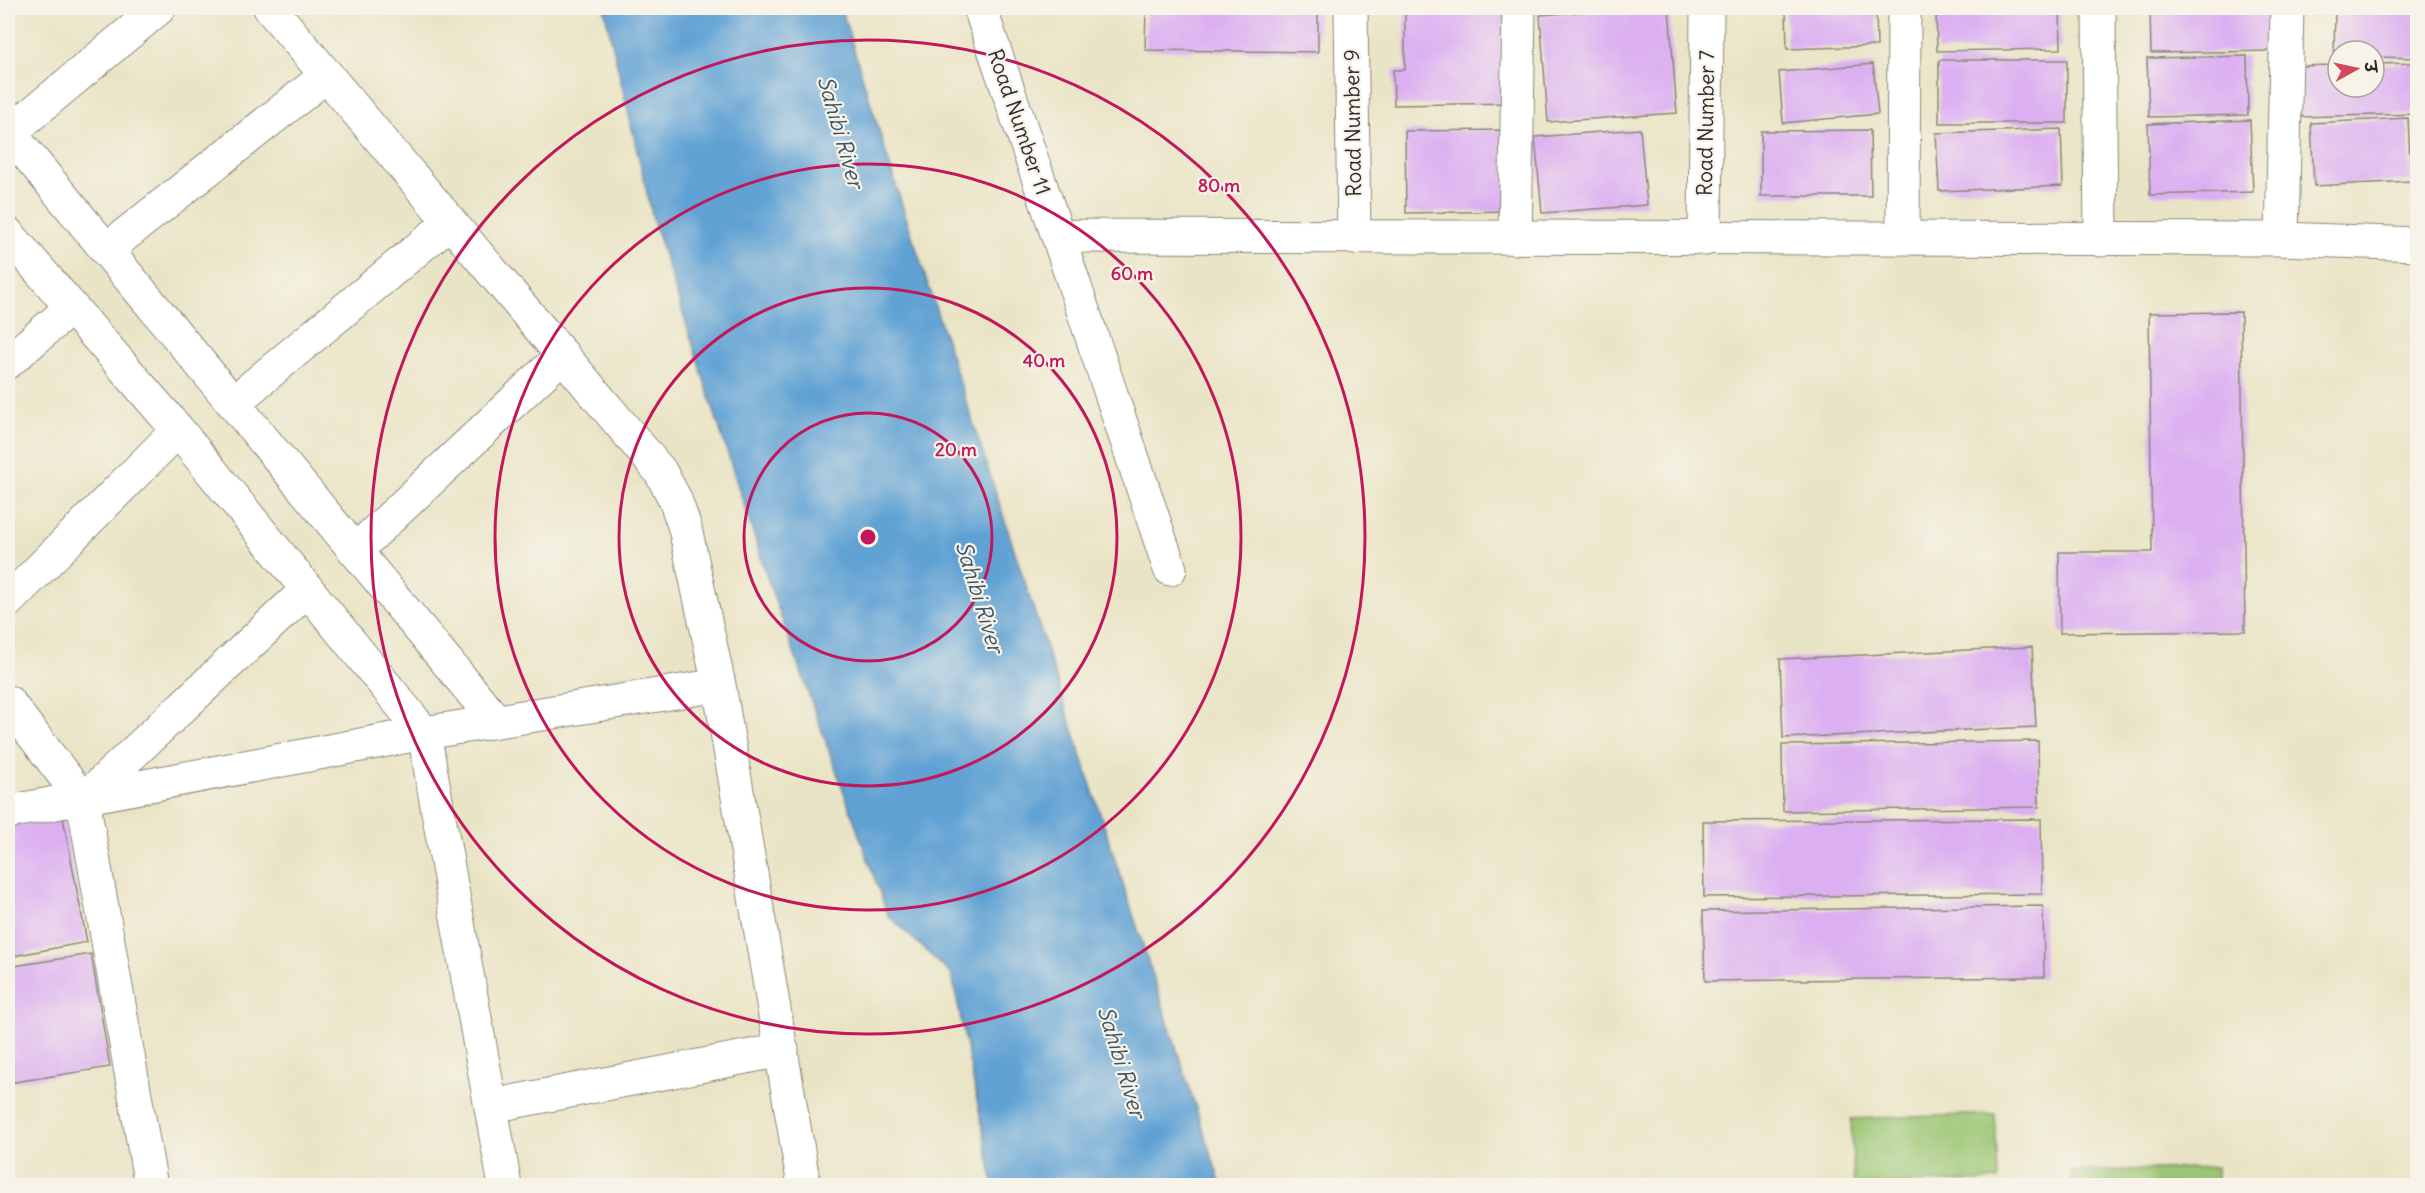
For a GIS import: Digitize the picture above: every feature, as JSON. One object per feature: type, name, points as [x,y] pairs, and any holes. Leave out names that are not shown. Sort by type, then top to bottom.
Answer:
[{"type":"street","points":[[159,8],[8,132],[496,721]]},
{"type":"street","points":[[270,8],[660,471],[675,500],[685,528],[719,685],[804,1185]]},
{"type":"street","name":"Road Number 11","points":[[980,8],[1170,569]]},
{"type":"street","name":"Road Number 9","points":[[1352,8],[1354,238]]},
{"type":"street","points":[[1515,238],[1519,8]]},
{"type":"street","name":"Road Number 7","points":[[1705,239],[1707,8]]},
{"type":"street","points":[[1903,237],[1905,8]]},
{"type":"street","points":[[2099,8],[2101,240]]},
{"type":"street","points":[[2282,239],[2288,8]]},
{"type":"street","points":[[106,250],[327,75]]},
{"type":"street","points":[[233,403],[450,222]]},
{"type":"street","points":[[8,234],[178,430],[424,733],[505,1185]]},
{"type":"street","points":[[1058,236],[2282,239],[2418,244]]},
{"type":"street","points":[[8,362],[71,308]]},
{"type":"street","points":[[355,551],[563,355]]},
{"type":"street","points":[[8,601],[178,430]]},
{"type":"street","points":[[83,800],[307,590]]},
{"type":"street","points":[[8,812],[83,800],[424,733],[719,685]]},
{"type":"street","points":[[8,702],[83,800],[151,1185]]},
{"type":"street","points":[[491,1106],[782,1050]]},
{"type":"green space","points":[[1995,1114],[1998,1180],[1854,1185],[1851,1119]]},
{"type":"green space","points":[[2216,1167],[2216,1185],[2072,1185],[2071,1172]]},
{"type":"water","name":"Sahibi River","points":[[604,8],[841,8],[904,211],[1221,1185],[994,1185],[952,975],[888,915],[770,586],[654,223]]},
{"type":"building","points":[[1146,8],[1318,8],[1318,52],[1145,50]]},
{"type":"building","points":[[1669,8],[1677,113],[1548,122],[1540,15]]},
{"type":"building","points":[[1786,8],[1876,8],[1877,46],[1787,49]]},
{"type":"building","points":[[1936,8],[2060,8],[2061,49],[1937,51]]},
{"type":"building","points":[[2150,8],[2274,8],[2274,51],[2151,53]]},
{"type":"building","points":[[2335,8],[2418,8],[2418,58],[2386,57],[2386,39],[2334,39]]},
{"type":"building","points":[[1514,9],[1515,103],[1394,105],[1393,70],[1405,70],[1405,11]]},
{"type":"building","points":[[2247,56],[2248,115],[2149,117],[2147,58]]},
{"type":"building","points":[[1939,60],[2067,60],[2067,123],[1939,123]]},
{"type":"building","points":[[2418,63],[2418,114],[2297,117],[2296,66],[2326,65],[2326,99],[2386,99],[2386,64]]},
{"type":"building","points":[[1873,64],[1878,114],[1783,123],[1779,72]]},
{"type":"building","points":[[2408,118],[2411,181],[2314,186],[2311,123]]},
{"type":"building","points":[[2250,120],[2253,192],[2150,195],[2148,124]]},
{"type":"building","points":[[1640,129],[1647,205],[1542,213],[1535,137]]},
{"type":"building","points":[[2061,129],[2063,186],[1939,191],[1936,133]]},
{"type":"building","points":[[1510,130],[1512,211],[1406,213],[1405,131]]},
{"type":"building","points":[[1870,130],[1871,196],[1761,196],[1761,131]]},
{"type":"building","points":[[2241,312],[2245,631],[2060,633],[2059,552],[2152,552],[2149,313]]},
{"type":"building","points":[[2032,647],[2036,727],[1783,738],[1780,659]]},
{"type":"building","points":[[2038,741],[2039,807],[1783,811],[1782,745]]},
{"type":"building","points":[[62,813],[87,942],[8,957],[8,824]]},
{"type":"building","points":[[2041,819],[2042,894],[1704,897],[1703,821]]},
{"type":"building","points":[[2043,906],[2044,977],[1705,981],[1703,911]]},
{"type":"building","points":[[91,954],[110,1067],[8,1083],[8,967]]}]
